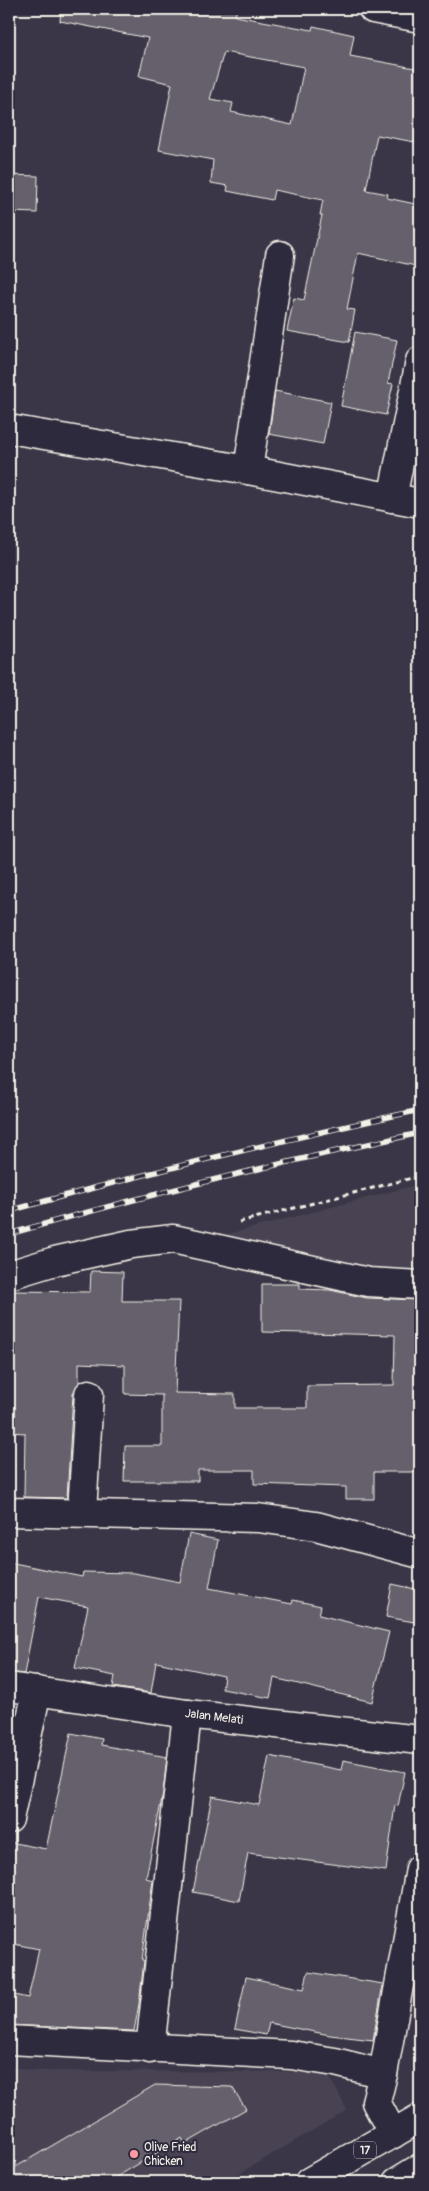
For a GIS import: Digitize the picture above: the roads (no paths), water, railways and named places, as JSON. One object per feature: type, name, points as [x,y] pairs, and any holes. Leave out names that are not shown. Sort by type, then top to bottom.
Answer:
[{"type":"main road","points":[[373,9],[420,18]]},
{"type":"main road","points":[[248,470],[280,255]]},
{"type":"main road","points":[[392,498],[420,361]]},
{"type":"main road","points":[[9,429],[248,470],[420,503]]},
{"type":"main road","points":[[9,1275],[55,1261],[131,1244],[173,1239],[368,1282],[420,1285]]},
{"type":"main road","points":[[82,1513],[89,1394]]},
{"type":"main road","points":[[9,1512],[258,1518],[316,1526],[420,1554]]},
{"type":"main road","name":"Jalan Melati","points":[[9,1687],[187,1714],[420,1740]]},
{"type":"main road","points":[[9,1819],[37,1691]]},
{"type":"main road","points":[[150,2049],[187,1714]]},
{"type":"main road","points":[[393,2134],[376,2102],[383,2074],[420,1869]]},
{"type":"main road","points":[[9,2040],[291,2056],[335,2062],[383,2074]]},
{"type":"main road","name":"17","points":[[309,2182],[420,2118]]},
{"type":"main road","points":[[397,2182],[420,2168]]},
{"type":"railway","points":[[9,1211],[111,1183],[420,1110]]},
{"type":"railway","points":[[9,1234],[214,1180],[420,1133]]},
{"type":"place","name":"Olive Fried Chicken","points":[[134,2154]]}]
